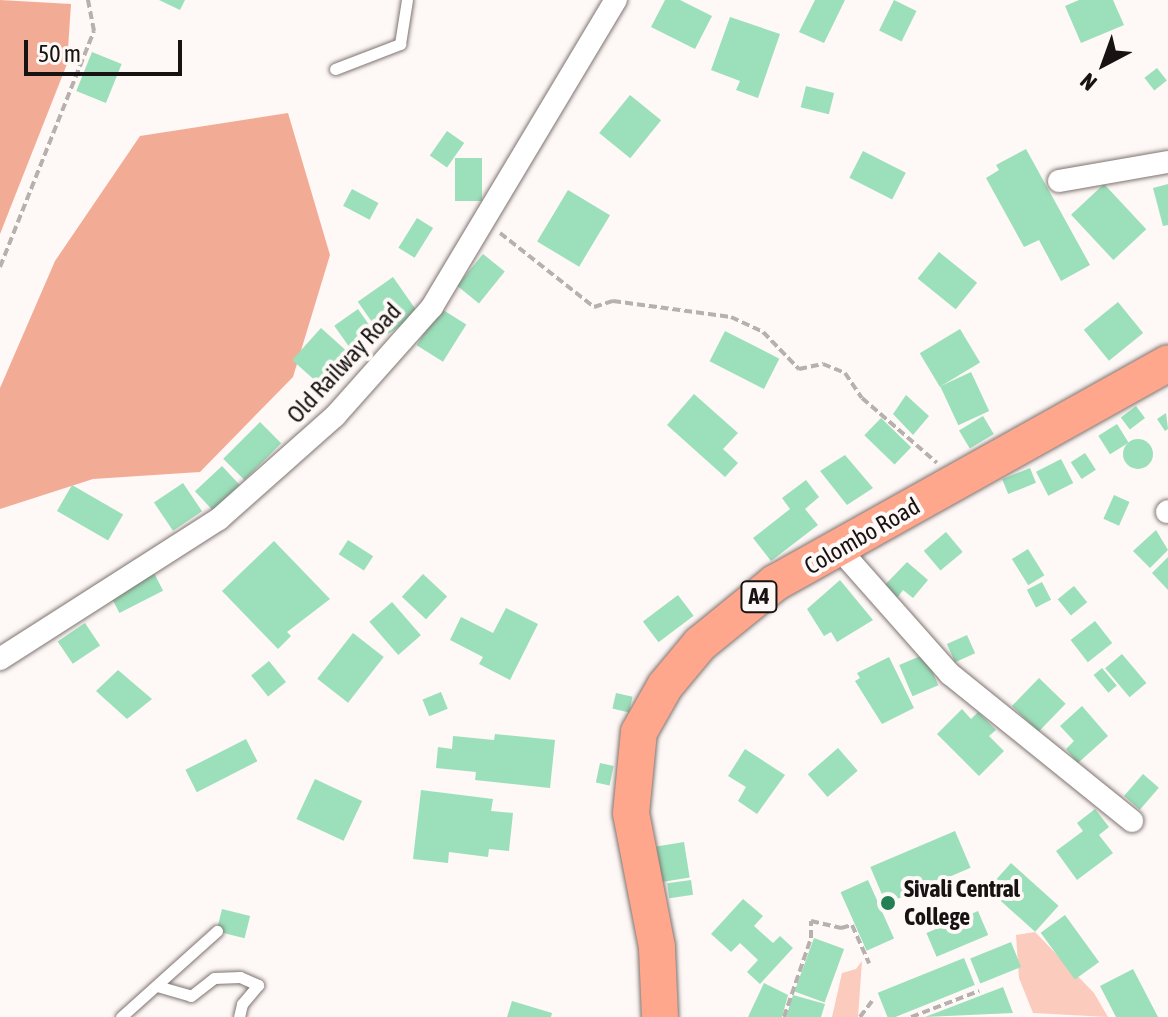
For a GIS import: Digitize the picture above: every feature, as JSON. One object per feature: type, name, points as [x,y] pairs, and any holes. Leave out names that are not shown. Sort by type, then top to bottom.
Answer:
[{"type":"highway","name":"Colombo Road","points":[[660,1017],[657,947],[631,813],[639,732],[665,686],[700,644],[775,583],[841,551],[957,480],[1168,363]]},
{"type":"street","name":"Old Railway Road","points":[[0,659],[219,519],[335,416],[432,307],[616,0]]},
{"type":"street","points":[[1059,181],[1168,162]]},
{"type":"street","points":[[841,551],[950,674],[1132,821]]},
{"type":"lane","points":[[335,69],[400,44],[407,0]]},
{"type":"lane","points":[[121,1017],[217,931]]},
{"type":"lane","points":[[157,986],[191,996],[214,978],[240,977],[258,985],[242,1004],[239,1017]]},
{"type":"path","points":[[0,267],[94,31],[88,0]]},
{"type":"path","points":[[484,221],[594,307],[613,301],[731,317],[763,332],[799,369],[823,364],[845,373],[862,398],[957,480]]},
{"type":"path","points":[[784,1017],[811,938],[811,921],[841,928],[852,925],[869,963]]},
{"type":"path","points":[[911,1017],[979,991]]},
{"type":"path","points":[[860,1017],[872,1001]]},
{"type":"shaded area","points":[[0,0],[71,4],[67,64],[0,234]]},
{"type":"shaded area","points":[[288,113],[330,255],[293,377],[200,472],[93,479],[0,509],[0,388],[55,261],[140,136]]},
{"type":"shaded area","points":[[1035,932],[1094,993],[1108,1017],[1033,1013],[1019,978],[1016,935]]},
{"type":"shaded area","points":[[862,961],[858,1017],[832,1017],[842,973],[856,969]]},
{"type":"building","points":[[159,0],[185,0],[180,10]]},
{"type":"building","points":[[665,0],[680,0],[712,16],[695,49],[651,27]]},
{"type":"building","points":[[815,0],[845,0],[824,43],[799,32]]},
{"type":"building","points":[[894,0],[916,11],[902,42],[879,31]]},
{"type":"building","points":[[1079,0],[1113,0],[1124,25],[1081,43],[1065,6]]},
{"type":"building","points":[[730,17],[780,34],[758,98],[736,90],[740,81],[711,70]]},
{"type":"building","points":[[92,52],[122,64],[106,103],[76,91]]},
{"type":"building","points":[[1157,68],[1167,81],[1154,90],[1144,78]]},
{"type":"building","points":[[806,86],[834,93],[829,114],[801,107]]},
{"type":"building","points":[[630,95],[661,120],[630,158],[599,133]]},
{"type":"building","points":[[447,131],[464,143],[447,168],[430,156]]},
{"type":"building","points":[[1026,149],[1090,265],[1061,281],[1039,240],[1024,247],[986,178],[999,170],[996,165]]},
{"type":"building","points":[[863,151],[906,173],[892,200],[849,178]]},
{"type":"building","points":[[455,158],[482,158],[482,201],[455,201]]},
{"type":"building","points":[[1104,184],[1146,229],[1113,260],[1071,215]]},
{"type":"building","points":[[1168,184],[1168,225],[1163,226],[1153,188]]},
{"type":"building","points":[[352,189],[378,203],[370,220],[343,206]]},
{"type":"building","points":[[568,190],[610,215],[579,267],[537,241]]},
{"type":"building","points":[[417,218],[433,228],[415,258],[398,248]]},
{"type":"building","points":[[939,252],[977,283],[956,309],[918,278]]},
{"type":"building","points":[[483,254],[505,272],[479,303],[457,286]]},
{"type":"building","points":[[393,277],[418,313],[383,338],[358,302]]},
{"type":"building","points":[[1118,302],[1143,333],[1109,361],[1084,330]]},
{"type":"building","points":[[440,308],[466,324],[443,362],[417,345]]},
{"type":"building","points":[[358,309],[374,332],[350,349],[334,326]]},
{"type":"building","points":[[321,328],[350,354],[321,386],[292,360]]},
{"type":"building","points":[[960,329],[980,362],[940,387],[920,353]]},
{"type":"building","points":[[725,331],[779,359],[764,389],[710,361]]},
{"type":"building","points":[[971,372],[989,411],[958,425],[940,386]]},
{"type":"building","points":[[694,394],[738,433],[723,449],[738,463],[725,477],[667,425]]},
{"type":"building","points":[[906,395],[929,416],[913,435],[893,414]]},
{"type":"building","points":[[1136,406],[1145,418],[1130,429],[1121,417]]},
{"type":"building","points":[[1166,413],[1168,429],[1165,431],[1157,419]]},
{"type":"building","points":[[983,416],[994,434],[970,448],[959,430]]},
{"type":"building","points":[[881,418],[911,447],[895,464],[864,435]]},
{"type":"building","points":[[260,422],[281,443],[244,480],[223,459]]},
{"type":"building","points":[[1117,424],[1129,443],[1110,454],[1098,436]]},
{"type":"building","points":[[1138,439],[1148,444],[1153,454],[1148,464],[1138,469],[1128,464],[1123,454],[1128,444]]},
{"type":"building","points":[[1085,453],[1096,470],[1082,479],[1071,462]]},
{"type":"building","points":[[845,455],[873,488],[847,505],[820,471]]},
{"type":"building","points":[[1061,459],[1073,483],[1048,496],[1036,472]]},
{"type":"building","points":[[222,466],[240,485],[213,510],[195,491]]},
{"type":"building","points":[[1030,468],[1036,483],[1008,494],[1002,479]]},
{"type":"building","points":[[806,480],[819,497],[805,509],[818,525],[771,561],[753,538],[790,509],[782,498]]},
{"type":"building","points":[[183,483],[202,511],[173,531],[154,503]]},
{"type":"building","points":[[72,485],[123,514],[108,540],[57,511]]},
{"type":"building","points":[[1114,495],[1130,502],[1119,526],[1103,519]]},
{"type":"building","points":[[1156,530],[1168,550],[1150,568],[1133,551]]},
{"type":"building","points":[[946,532],[963,552],[940,571],[924,551]]},
{"type":"building","points":[[348,540],[373,556],[364,571],[339,554]]},
{"type":"building","points":[[274,541],[330,599],[287,632],[291,636],[278,649],[222,591]]},
{"type":"building","points":[[1028,549],[1044,575],[1028,585],[1012,559]]},
{"type":"building","points":[[1168,557],[1168,590],[1152,573]]},
{"type":"building","points":[[907,562],[928,580],[913,598],[903,590],[895,601],[881,589]]},
{"type":"building","points":[[154,573],[163,591],[119,613],[110,595]]},
{"type":"building","points":[[423,574],[447,597],[426,619],[402,597]]},
{"type":"building","points":[[840,580],[873,620],[837,642],[831,632],[824,636],[807,609]]},
{"type":"building","points":[[1042,582],[1051,600],[1036,608],[1027,590]]},
{"type":"building","points":[[1074,586],[1087,602],[1071,616],[1058,599]]},
{"type":"building","points":[[678,595],[694,616],[659,642],[643,621]]},
{"type":"building","points":[[392,602],[421,635],[398,655],[369,622]]},
{"type":"building","points":[[506,608],[538,624],[510,680],[479,664],[483,657],[450,640],[461,617],[493,633]]},
{"type":"building","points":[[1095,621],[1112,643],[1088,662],[1071,640]]},
{"type":"building","points":[[85,623],[100,645],[73,664],[58,641]]},
{"type":"building","points":[[353,633],[384,657],[348,703],[317,679]]},
{"type":"building","points":[[967,635],[975,653],[955,662],[947,644]]},
{"type":"building","points":[[925,654],[938,685],[913,696],[899,665]]},
{"type":"building","points":[[1122,654],[1146,683],[1130,697],[1105,668]]},
{"type":"building","points":[[889,657],[914,708],[882,724],[855,681],[860,678],[857,673]]},
{"type":"building","points":[[269,661],[286,682],[268,696],[251,675]]},
{"type":"building","points":[[1102,668],[1117,686],[1108,693],[1094,675]]},
{"type":"building","points":[[118,670],[152,699],[127,719],[96,691]]},
{"type":"building","points":[[1039,678],[1066,704],[1039,732],[1012,706]]},
{"type":"building","points":[[441,692],[448,709],[429,716],[422,699]]},
{"type":"building","points":[[616,693],[633,697],[629,712],[612,709]]},
{"type":"building","points":[[1082,706],[1108,736],[1078,763],[1066,749],[1074,741],[1060,726]]},
{"type":"building","points":[[962,709],[971,719],[978,712],[996,730],[989,736],[1004,751],[979,776],[937,734]]},
{"type":"building","points":[[495,734],[555,740],[550,788],[475,780],[476,772],[436,768],[438,747],[452,749],[453,736],[494,740]]},
{"type":"building","points":[[246,739],[257,761],[197,792],[185,770]]},
{"type":"building","points":[[838,748],[858,771],[827,797],[808,774]]},
{"type":"building","points":[[745,749],[785,775],[757,814],[738,801],[746,787],[728,776]]},
{"type":"building","points":[[600,763],[614,766],[610,785],[596,783]]},
{"type":"building","points":[[1143,774],[1159,788],[1140,810],[1124,796]]},
{"type":"building","points":[[315,779],[362,801],[344,841],[296,819]]},
{"type":"building","points":[[421,790],[493,799],[491,811],[513,813],[509,851],[489,849],[488,857],[449,852],[448,863],[413,859]]},
{"type":"building","points":[[1095,809],[1109,827],[1099,835],[1113,853],[1077,880],[1056,851],[1083,831],[1077,823]]},
{"type":"building","points":[[955,831],[971,868],[886,904],[870,867]]},
{"type":"building","points":[[684,842],[690,878],[662,882],[656,846]]},
{"type":"building","points":[[1011,863],[1059,906],[1035,932],[988,889]]},
{"type":"building","points":[[691,880],[693,895],[669,898],[667,883]]},
{"type":"building","points":[[868,880],[894,938],[867,951],[841,892]]},
{"type":"building","points":[[743,899],[763,916],[754,926],[773,943],[780,936],[793,948],[760,984],[747,972],[758,960],[740,943],[731,952],[711,934]]},
{"type":"building","points":[[222,909],[250,916],[245,938],[216,931]]},
{"type":"building","points":[[978,911],[988,935],[937,957],[926,933]]},
{"type":"building","points":[[1065,915],[1099,962],[1075,980],[1041,933]]},
{"type":"building","points":[[814,938],[844,949],[825,1003],[795,992]]},
{"type":"building","points":[[1011,942],[1021,967],[980,984],[970,958]]},
{"type":"building","points":[[964,958],[975,985],[895,1017],[888,1017],[878,993]]},
{"type":"building","points":[[1133,969],[1158,1017],[1116,1017],[1100,986]]},
{"type":"building","points":[[764,983],[788,995],[782,1017],[748,1017]]},
{"type":"building","points":[[1003,987],[1013,1013],[925,1017]]},
{"type":"building","points":[[793,995],[825,1004],[821,1017],[786,1017]]},
{"type":"building","points":[[512,1001],[552,1013],[551,1017],[507,1017]]},
{"type":"place","name":"Sivali Central College","points":[[888,903]]}]
